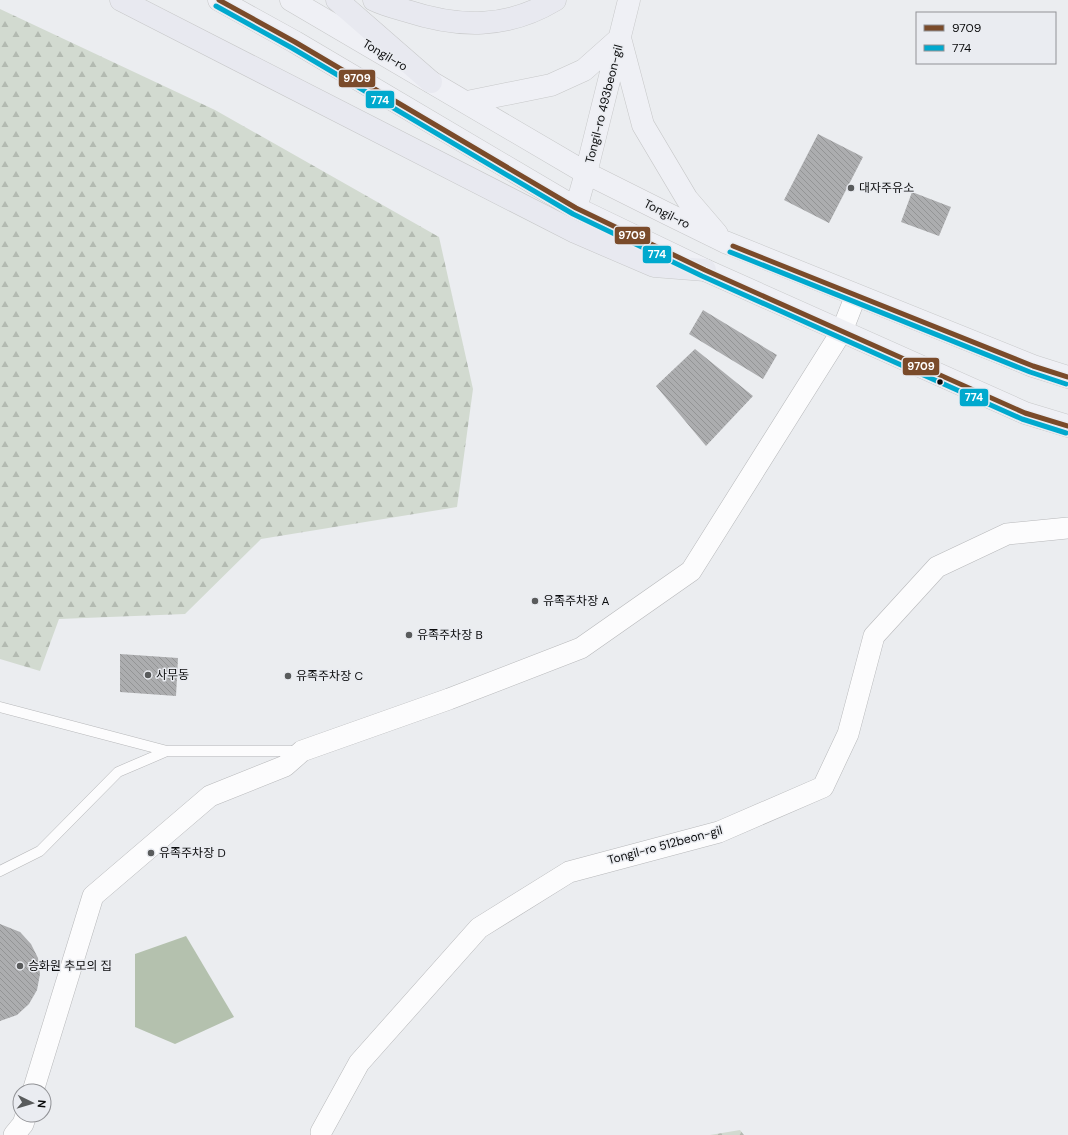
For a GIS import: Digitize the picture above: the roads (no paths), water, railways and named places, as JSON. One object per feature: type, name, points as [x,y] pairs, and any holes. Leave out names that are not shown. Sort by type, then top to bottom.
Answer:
[{"type":"highway","points":[[121,0],[574,232],[654,266],[706,270]]},
{"type":"highway","points":[[337,0],[431,82]]},
{"type":"highway","points":[[374,0],[425,17],[467,24],[508,21],[555,0]]},
{"type":"main road","points":[[219,0],[295,42],[576,208],[706,270],[1025,413],[1068,426]]},
{"type":"main road","name":"Tongil-ro","points":[[291,0],[586,173],[725,242],[1033,366],[1068,377]]},
{"type":"main road","name":"Tongil-ro 493beon-gil","points":[[576,208],[629,0]]},
{"type":"main road","points":[[467,102],[551,85],[584,70],[620,38],[643,125],[687,199],[725,242]]},
{"type":"street","points":[[35,1083],[93,896],[210,796],[285,766],[302,750],[435,704],[581,648],[691,570],[842,330],[856,295]]},
{"type":"street","name":"Tongil-ro 512beon-gil","points":[[322,1132],[359,1063],[479,928],[568,872],[719,832],[823,787],[848,734],[874,636],[937,567],[1007,534],[1068,528]]},
{"type":"lane","points":[[0,707],[167,750],[302,750]]},
{"type":"lane","points":[[0,872],[40,851],[118,772],[167,750]]},
{"type":"place","name":"대자주유소","points":[[851,188]]},
{"type":"place","name":"유족주차장 A","points":[[535,601]]},
{"type":"place","name":"유족주차장 B","points":[[409,635]]},
{"type":"place","name":"사무동","points":[[148,675]]},
{"type":"place","name":"유족주차장 C","points":[[288,676]]},
{"type":"place","name":"유족주차장 D","points":[[151,853]]},
{"type":"place","name":"승화원 추모의 집","points":[[20,966]]}]
